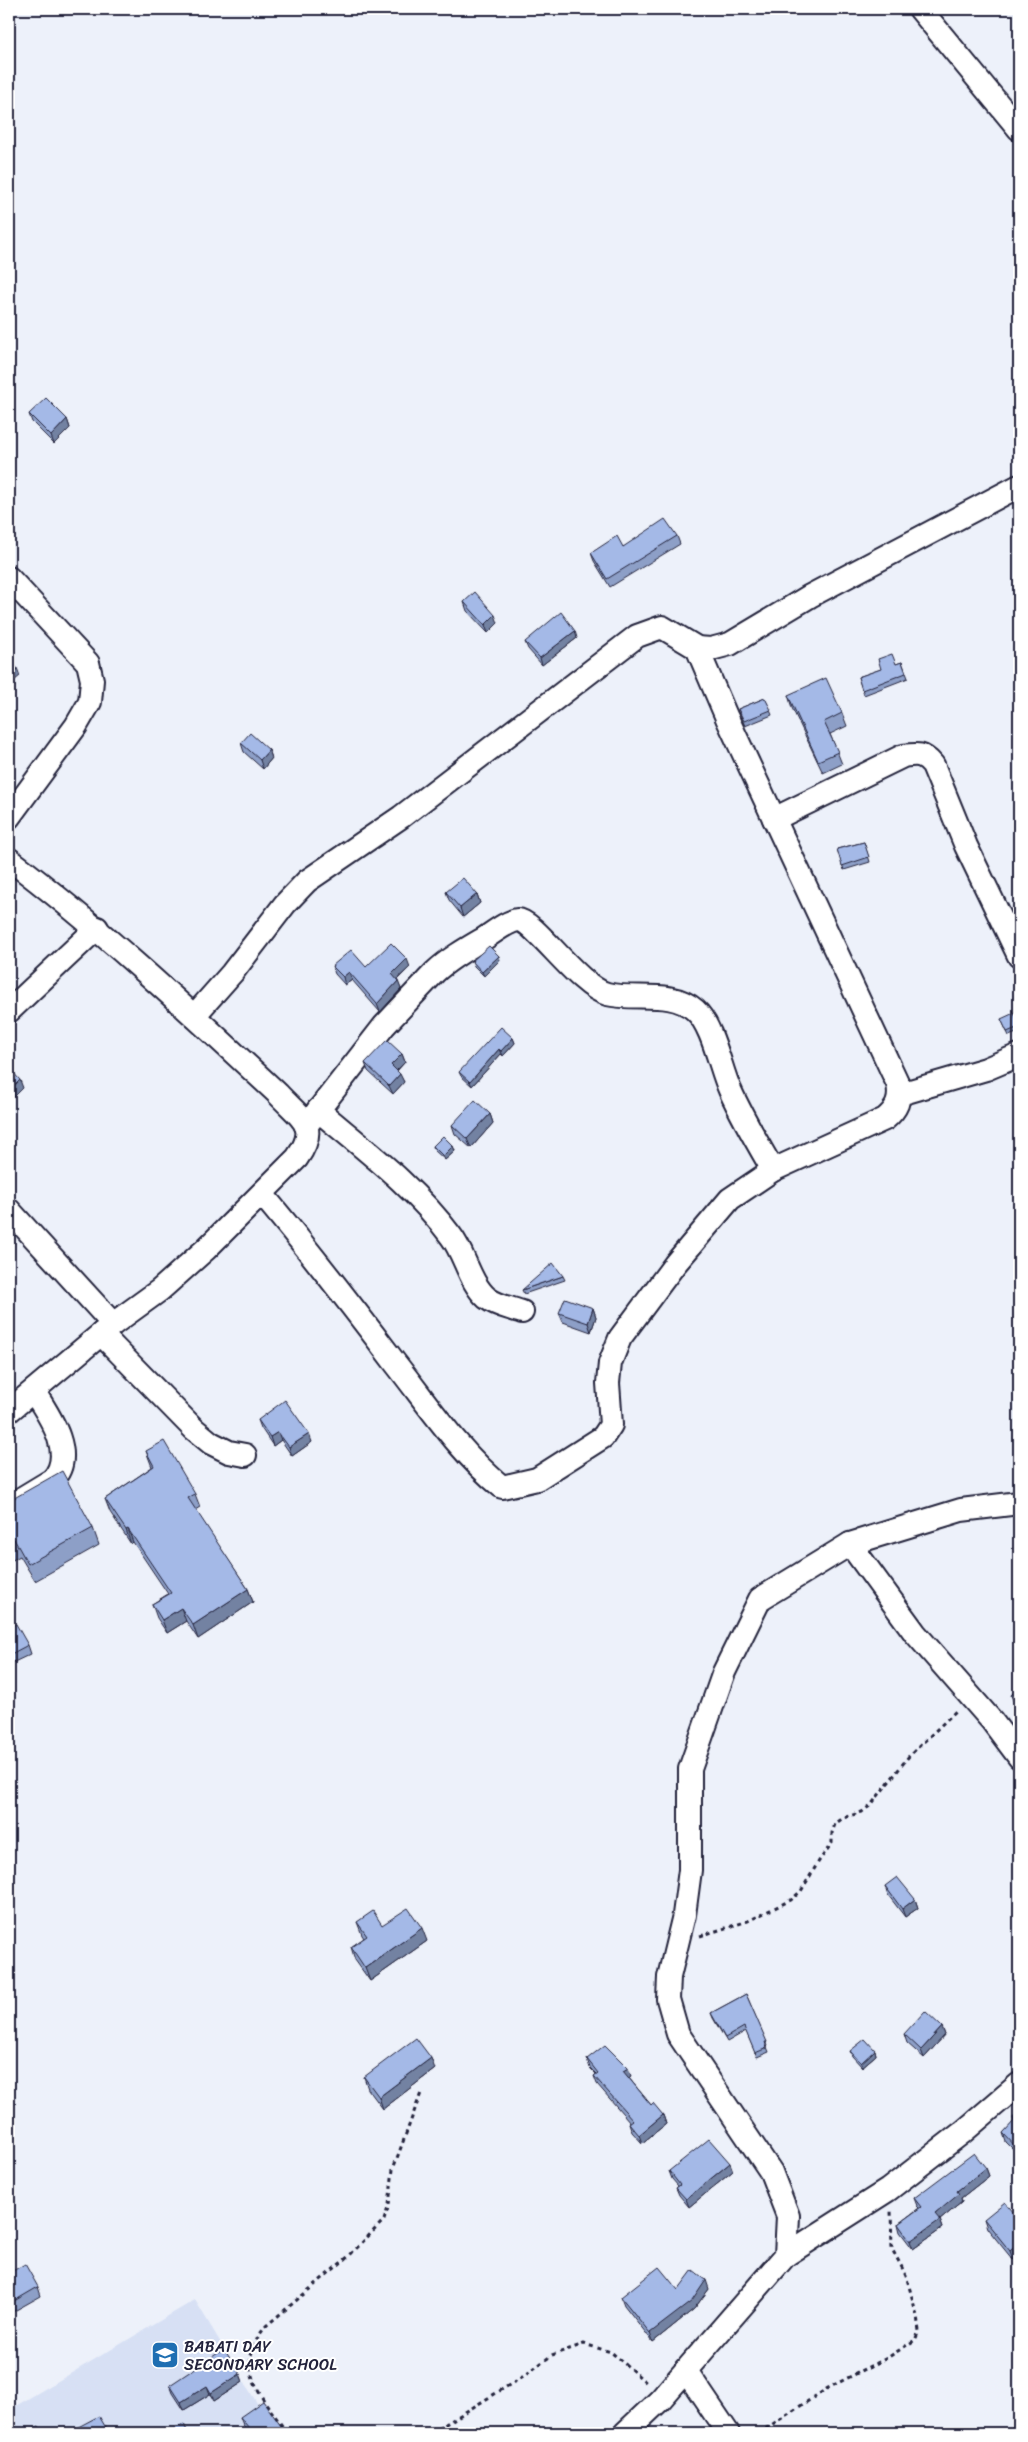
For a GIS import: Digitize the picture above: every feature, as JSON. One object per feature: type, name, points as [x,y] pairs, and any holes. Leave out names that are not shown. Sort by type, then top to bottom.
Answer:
[{"type":"street","points":[[920,9],[1019,128]]},
{"type":"street","points":[[194,1016],[232,973],[285,904],[308,881],[460,773],[625,644],[650,630],[662,627],[697,648],[710,649],[730,644],[810,596],[1019,486]]},
{"type":"street","points":[[9,578],[88,663],[92,680],[90,702],[76,726],[9,817]]},
{"type":"street","points":[[262,1194],[314,1256],[449,1433],[486,1474],[502,1487],[537,1479],[608,1431],[611,1425],[608,1382],[610,1363],[620,1338],[670,1270],[730,1199],[773,1170],[885,1119],[898,1104],[900,1094],[898,1084],[887,1059],[697,648]]},
{"type":"street","points":[[774,818],[903,756],[918,753],[926,757],[932,765],[966,846],[1019,956]]},
{"type":"street","points":[[9,859],[96,928],[278,1094],[385,1167],[436,1217],[452,1237],[478,1288],[493,1302],[522,1312]]},
{"type":"street","points":[[9,1411],[107,1329],[160,1290],[206,1249],[297,1158],[307,1143],[312,1118],[384,1026],[443,964],[508,924],[522,920],[535,930],[583,980],[597,990],[608,994],[663,997],[679,1001],[695,1010],[708,1030],[731,1093],[773,1170]]},
{"type":"street","points":[[9,1011],[96,928]]},
{"type":"street","points":[[900,1094],[986,1069],[1019,1055]]},
{"type":"street","points":[[9,1210],[107,1329],[194,1429],[211,1443],[229,1452],[245,1455]]},
{"type":"street","points":[[9,1506],[52,1480],[58,1474],[61,1466],[58,1434],[50,1416],[34,1392]]},
{"type":"street","points":[[786,2255],[788,2216],[771,2172],[696,2063],[678,2034],[671,2016],[668,1999],[669,1977],[678,1942],[690,1870],[690,1769],[724,1672],[760,1599],[850,1544],[961,1510],[1019,1503]]},
{"type":"street","points":[[850,1544],[915,1634],[1019,1757]]},
{"type":"street","points":[[625,2433],[686,2372],[786,2255],[888,2190],[963,2132],[1019,2084]]},
{"type":"street","points":[[686,2372],[728,2433]]},
{"type":"path","points":[[678,1942],[731,1928],[791,1900],[801,1892],[832,1843],[832,1833],[835,1824],[843,1818],[862,1812],[871,1805],[909,1756],[970,1697]]},
{"type":"path","points":[[287,2433],[255,2387],[249,2359],[256,2338],[266,2326],[348,2256],[384,2220],[389,2205],[393,2169],[421,2093]]},
{"type":"path","points":[[759,2433],[828,2388],[887,2358],[915,2340],[919,2331],[912,2291],[892,2249],[892,2213],[888,2190]]},
{"type":"path","points":[[431,2433],[524,2376],[552,2355],[584,2344],[610,2352],[648,2383],[660,2400]]},
{"type":"shaded area","name":"BABATI DAY SECONDARY SCHOOL","points":[[195,2300],[275,2433],[9,2433],[9,2410]]},
{"type":"building","points":[[46,398],[67,419],[51,436],[29,414]]},
{"type":"building","points":[[665,519],[677,536],[607,579],[591,553],[617,536],[623,547]]},
{"type":"building","points":[[475,592],[495,615],[485,625],[464,602]]},
{"type":"building","points":[[561,612],[575,631],[540,658],[525,642]]},
{"type":"building","points":[[892,654],[896,664],[902,662],[906,673],[862,690],[858,677],[881,669],[878,659]]},
{"type":"building","points":[[9,659],[17,668],[9,676]]},
{"type":"building","points":[[826,678],[842,713],[824,722],[838,752],[818,761],[788,695]]},
{"type":"building","points":[[765,698],[771,710],[744,721],[738,709]]},
{"type":"building","points":[[250,733],[269,750],[260,760],[241,743]]},
{"type":"building","points":[[864,842],[869,857],[842,866],[837,849]]},
{"type":"building","points":[[463,878],[477,894],[460,908],[446,892]]},
{"type":"building","points":[[391,943],[407,959],[392,974],[398,981],[377,1004],[349,972],[343,977],[332,966],[351,950],[366,967]]},
{"type":"building","points":[[489,946],[499,956],[482,972],[472,961]]},
{"type":"building","points":[[1014,1013],[1019,1027],[1007,1032],[1001,1019]]},
{"type":"building","points":[[501,1027],[513,1038],[501,1051],[499,1049],[470,1082],[459,1072]]},
{"type":"building","points":[[387,1040],[402,1054],[391,1065],[400,1074],[389,1086],[365,1063]]},
{"type":"building","points":[[9,1068],[20,1080],[9,1091]]},
{"type":"building","points":[[475,1100],[490,1114],[467,1139],[452,1125]]},
{"type":"building","points":[[443,1136],[453,1146],[443,1156],[433,1146]]},
{"type":"building","points":[[553,1263],[563,1276],[522,1290]]},
{"type":"building","points":[[565,1298],[593,1308],[588,1323],[559,1313]]},
{"type":"building","points":[[285,1400],[309,1434],[289,1447],[278,1432],[270,1437],[258,1420]]},
{"type":"building","points":[[164,1441],[195,1494],[188,1498],[248,1589],[193,1625],[181,1608],[162,1620],[152,1604],[171,1593],[128,1529],[126,1530],[105,1499],[154,1466],[146,1451]]},
{"type":"building","points":[[62,1471],[93,1528],[28,1564],[14,1539],[9,1542],[9,1501]]},
{"type":"building","points":[[16,1624],[28,1645],[9,1655],[9,1628]]},
{"type":"building","points":[[1019,1688],[1019,1703],[1011,1695]]},
{"type":"building","points":[[1019,1703],[1019,1711],[1015,1707]]},
{"type":"building","points":[[897,1877],[915,1899],[902,1909],[885,1886]]},
{"type":"building","points":[[408,1908],[422,1928],[365,1968],[351,1947],[367,1936],[357,1922],[373,1911],[382,1925]]},
{"type":"building","points":[[746,1994],[767,2042],[765,2042],[767,2048],[755,2053],[744,2027],[725,2038],[711,2013]]},
{"type":"building","points":[[925,2011],[942,2027],[921,2050],[904,2034]]},
{"type":"building","points":[[416,2038],[431,2058],[379,2097],[364,2077]]},
{"type":"building","points":[[865,2039],[875,2050],[861,2063],[850,2051]]},
{"type":"building","points":[[605,2045],[628,2068],[623,2071],[651,2105],[653,2103],[663,2115],[639,2135],[629,2123],[633,2120],[594,2076],[598,2073],[587,2059]]},
{"type":"building","points":[[1019,2111],[1019,2150],[1003,2133],[1015,2120],[1013,2118]]},
{"type":"building","points":[[709,2139],[730,2163],[686,2199],[676,2188],[680,2185],[669,2171]]},
{"type":"building","points":[[974,2153],[986,2168],[957,2191],[959,2194],[935,2214],[940,2220],[910,2241],[898,2224],[921,2207],[914,2198]]},
{"type":"building","points":[[1005,2202],[1019,2219],[1019,2243],[1010,2251],[984,2219]]},
{"type":"building","points":[[25,2264],[38,2287],[9,2304],[9,2273]]},
{"type":"building","points":[[659,2267],[678,2290],[693,2270],[706,2280],[692,2301],[650,2333],[621,2297]]},
{"type":"building","points":[[224,2349],[240,2374],[211,2393],[207,2386],[181,2402],[170,2385]]},
{"type":"building","points":[[263,2401],[286,2433],[253,2433],[240,2417]]},
{"type":"building","points":[[99,2416],[109,2433],[67,2433]]},
{"type":"building","points":[[184,2424],[188,2433],[164,2433]]},
{"type":"building","points":[[39,2426],[43,2433],[25,2433]]},
{"type":"place","name":"BABATI DAY SECONDARY SCHOOL","points":[[165,2355]]}]
